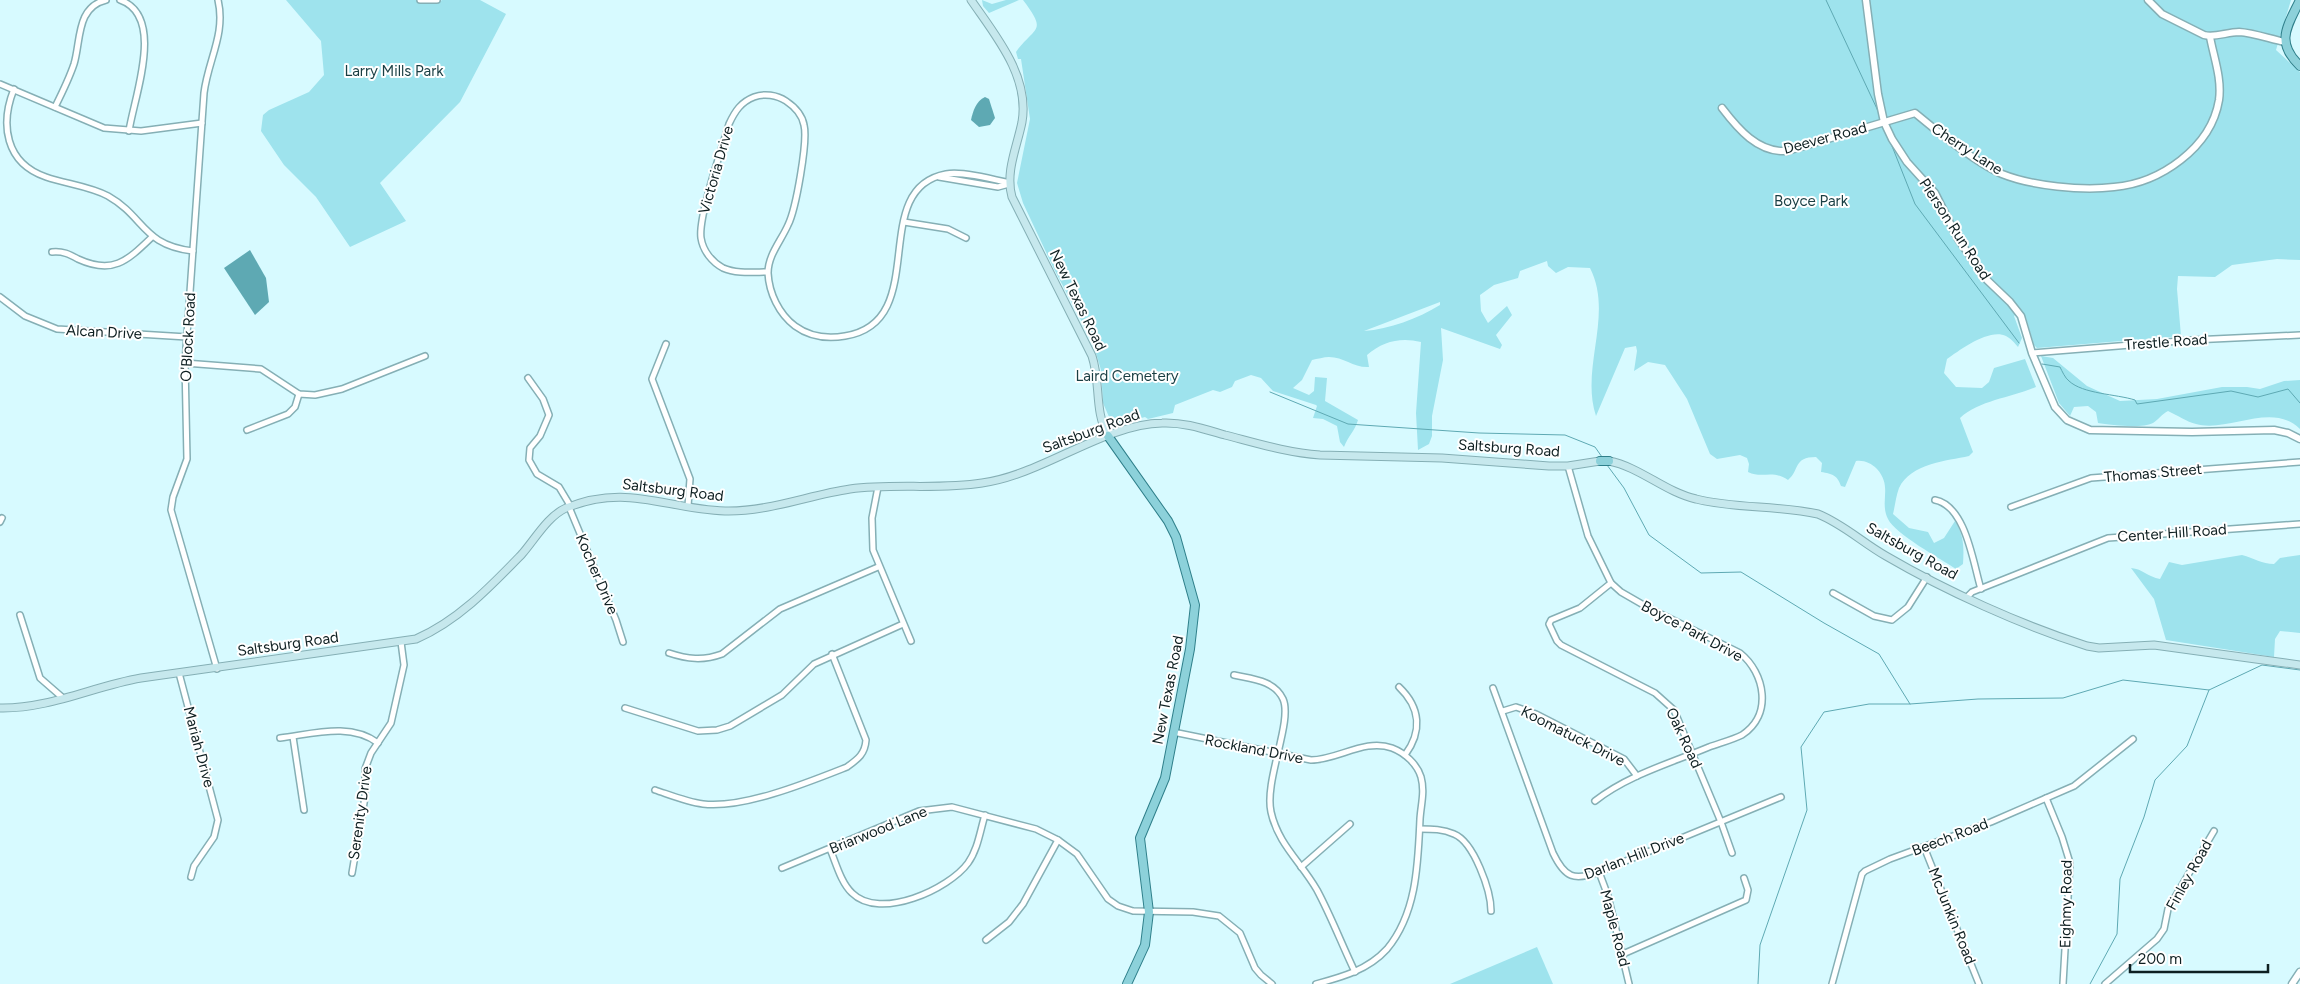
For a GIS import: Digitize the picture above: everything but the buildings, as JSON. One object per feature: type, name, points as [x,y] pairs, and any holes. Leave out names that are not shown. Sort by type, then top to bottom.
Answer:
[{"type":"main road","name":"New Texas Road","points":[[971,0],[1010,60],[1022,98],[1022,120],[1010,183],[1018,211],[1092,356],[1097,378],[1100,420],[1108,436],[1168,521],[1176,537],[1195,605],[1190,649],[1162,787],[1140,838],[1149,912],[1145,944],[1127,984]]},
{"type":"main road","points":[[2300,0],[2290,22],[2286,42],[2288,54],[2300,66]]},
{"type":"main road","name":"Saltsburg Road","points":[[0,708],[26,707],[118,682],[401,642],[428,634],[455,616],[490,586],[555,516],[570,507],[617,496],[649,499],[719,511],[738,510],[771,506],[853,489],[986,483],[1034,468],[1108,436],[1145,424],[1164,422],[1188,425],[1300,454],[1442,458],[1568,466],[1609,461],[1628,467],[1666,488],[1695,499],[1818,514],[1836,522],[1886,556],[1967,597],[2005,615],[2087,646],[2099,648],[2154,645],[2297,665]]},
{"type":"street","points":[[55,107],[73,66],[85,16],[96,4],[106,0]]},
{"type":"street","points":[[120,0],[137,11],[144,29],[142,66],[129,131]]},
{"type":"street","name":"O'Block Road","points":[[216,669],[171,510],[173,497],[187,459],[185,363],[205,84],[221,30],[221,12],[218,0]]},
{"type":"street","points":[[420,0],[437,0]]},
{"type":"street","name":"Pierson Run Road","points":[[1866,0],[1875,77],[1884,122],[1900,153],[1935,193],[1954,232],[1980,270],[2016,308],[2021,316],[2032,353],[2055,407],[2067,420],[2083,428],[2101,431],[2192,432],[2274,430],[2288,433],[2300,439]]},
{"type":"street","points":[[2148,0],[2162,14],[2210,36],[2218,33],[2241,32],[2286,42]]},
{"type":"street","name":"Cherry Lane","points":[[1884,122],[1915,113],[1972,155],[2003,174],[2070,188],[2116,188],[2162,172],[2184,157],[2202,139],[2210,127],[2219,100],[2219,79],[2210,36]]},
{"type":"street","points":[[0,84],[96,126],[129,131],[202,123]]},
{"type":"street","points":[[14,89],[6,112],[6,128],[14,152],[25,166],[46,177],[108,196],[128,212],[152,237],[169,246],[193,251]]},
{"type":"street","name":"Victoria Drive","points":[[768,95],[781,98],[794,106],[804,125],[806,137],[794,207],[789,224],[771,259],[768,272],[733,271],[715,263],[703,246],[700,230],[729,124],[735,111],[744,101],[756,96],[768,95]]},
{"type":"street","name":"Deever Road","points":[[1722,108],[1735,125],[1759,146],[1778,152],[1884,122]]},
{"type":"street","points":[[768,272],[770,287],[776,303],[784,316],[795,326],[807,333],[822,337],[836,338],[857,333],[878,318],[889,302],[895,286],[904,222],[914,192],[925,182],[938,177],[998,186],[1010,183]]},
{"type":"street","points":[[904,222],[948,229],[966,238]]},
{"type":"street","points":[[52,252],[63,252],[97,266],[114,266],[128,259],[152,237]]},
{"type":"street","name":"Alcan Drive","points":[[0,297],[25,316],[57,329],[187,337]]},
{"type":"street","name":"Trestle Road","points":[[2032,353],[2192,340],[2300,335]]},
{"type":"street","points":[[666,344],[652,379],[690,479],[688,506]]},
{"type":"street","points":[[185,363],[261,369],[299,394],[333,392],[425,356]]},
{"type":"street","name":"Kocher Drive","points":[[528,378],[543,399],[549,415],[540,436],[530,448],[528,460],[537,474],[559,488],[570,507],[616,620],[623,642]]},
{"type":"street","points":[[247,430],[288,414],[295,407],[299,394]]},
{"type":"street","name":"Thomas Street","points":[[2011,507],[2091,478],[2300,462]]},
{"type":"street","name":"Boyce Park Drive","points":[[1568,466],[1588,536],[1611,583],[1621,592],[1647,607],[1740,653],[1753,665],[1761,681],[1762,703],[1757,718],[1742,735],[1637,776],[1594,801]]},
{"type":"street","points":[[878,487],[871,537],[878,566],[911,641]]},
{"type":"street","points":[[1935,500],[1943,502],[1954,511],[1965,530],[1981,589]]},
{"type":"street","name":"Center Hill Road","points":[[1967,597],[1981,589],[2108,538],[2300,524]]},
{"type":"street","points":[[669,653],[697,659],[710,658],[722,654],[780,609],[878,566]]},
{"type":"street","points":[[1833,593],[1874,616],[1892,620],[1908,607],[1928,577]]},
{"type":"street","name":"Oak Road","points":[[1611,583],[1580,608],[1551,620],[1549,624],[1561,645],[1640,684],[1668,702],[1682,724],[1722,822],[1732,853]]},
{"type":"street","points":[[20,615],[40,678],[64,698]]},
{"type":"street","points":[[625,708],[698,731],[717,730],[730,726],[782,696],[807,669],[832,654],[903,624]]},
{"type":"street","name":"Serenity Drive","points":[[352,873],[365,797],[365,769],[369,757],[391,723],[404,665],[401,642]]},
{"type":"street","points":[[655,790],[694,803],[726,803],[782,791],[847,767],[855,762],[861,757],[866,740],[832,654]]},
{"type":"street","name":"Mariah Drive","points":[[179,673],[218,820],[214,837],[194,866],[192,877]]},
{"type":"street","points":[[1234,675],[1266,683],[1273,687],[1283,699],[1285,712],[1269,793],[1270,809],[1284,845],[1317,890],[1355,972]]},
{"type":"street","points":[[1316,984],[1355,972],[1378,959],[1388,948],[1407,916],[1420,850],[1423,792],[1416,766],[1405,755],[1416,738],[1418,726],[1407,697],[1399,687]]},
{"type":"street","name":"Darlan Hill Drive","points":[[1493,688],[1560,867],[1568,875],[1582,878],[1599,872],[1781,797]]},
{"type":"street","name":"Koomatuck Drive","points":[[1503,711],[1516,707],[1536,714],[1624,759],[1637,776]]},
{"type":"street","points":[[280,738],[350,731],[363,734],[378,743]]},
{"type":"street","name":"Rockland Drive","points":[[1173,732],[1277,754],[1320,760],[1377,746],[1392,748],[1405,755]]},
{"type":"street","points":[[293,737],[304,810]]},
{"type":"street","name":"Beech Road","points":[[1832,984],[1862,874],[1871,867],[1991,822],[2081,782],[2133,739]]},
{"type":"street","name":"Eighmy Road","points":[[2046,798],[2062,837],[2070,863],[2063,984]]},
{"type":"street","name":"Briarwood Lane","points":[[782,868],[931,808],[952,807],[1036,829],[1058,840],[1077,854],[1108,899],[1128,910],[1149,912]]},
{"type":"street","points":[[830,849],[853,894],[869,904],[882,906],[895,904],[954,878],[970,861],[985,816]]},
{"type":"street","points":[[1301,867],[1350,824]]},
{"type":"street","points":[[1420,830],[1446,831],[1464,841],[1474,854],[1491,898],[1491,911]]},
{"type":"street","name":"Finley Road","points":[[2105,984],[2157,939],[2164,928],[2168,910],[2175,896],[2214,831]]},
{"type":"street","points":[[986,940],[1009,922],[1023,904],[1058,840]]},
{"type":"street","name":"McJunkin Road","points":[[1924,847],[1979,984]]},
{"type":"street","name":"Maple Road","points":[[1599,872],[1608,896],[1629,984]]},
{"type":"street","points":[[1623,954],[1746,900],[1748,890],[1744,878]]},
{"type":"street","points":[[1149,912],[1193,912],[1218,916],[1240,933],[1255,968],[1260,975],[1272,984]]},
{"type":"street","points":[[2292,984],[2300,972]]},
{"type":"green space","name":"Larry Mills Park","points":[[286,0],[416,0],[437,4],[442,0],[480,0],[506,14],[460,102],[380,183],[406,221],[350,247],[316,197],[284,165],[261,131],[263,115],[269,110],[309,92],[324,75],[321,41]]},
{"type":"green space","points":[[982,0],[992,4],[1006,0],[1019,0],[989,13],[983,6]]},
{"type":"green space","name":"Boyce Park","points":[[1023,0],[2291,0],[2276,50],[2300,72],[2300,260],[2277,259],[2232,265],[2215,277],[2178,276],[2177,289],[2181,336],[2037,348],[2034,345],[2026,318],[2020,310],[2014,316],[2022,338],[2018,347],[2006,336],[1999,334],[1991,335],[1975,341],[1947,359],[1944,373],[1956,387],[1982,388],[1989,382],[1994,368],[2025,359],[2036,387],[1986,403],[1968,412],[1960,418],[1973,452],[1969,456],[1930,464],[1921,468],[1912,473],[1899,488],[1893,514],[1909,528],[1928,532],[1934,543],[1944,538],[1955,521],[1963,542],[1963,564],[1956,569],[1909,539],[1892,525],[1886,512],[1885,488],[1882,476],[1875,467],[1867,462],[1856,461],[1845,487],[1841,486],[1838,479],[1834,476],[1821,472],[1822,463],[1816,457],[1804,459],[1800,462],[1788,480],[1772,474],[1758,475],[1748,472],[1749,464],[1747,458],[1740,455],[1717,459],[1710,454],[1687,399],[1665,365],[1648,362],[1634,371],[1636,346],[1625,348],[1596,416],[1592,398],[1592,379],[1599,304],[1590,268],[1568,267],[1556,273],[1548,266],[1547,261],[1520,271],[1518,278],[1494,285],[1480,295],[1481,311],[1488,323],[1507,306],[1512,315],[1496,335],[1502,345],[1500,349],[1441,328],[1443,360],[1432,416],[1432,436],[1429,444],[1418,450],[1416,413],[1421,342],[1406,340],[1392,341],[1373,350],[1367,355],[1369,367],[1359,366],[1334,357],[1312,360],[1302,380],[1293,388],[1309,395],[1314,391],[1315,377],[1327,378],[1325,401],[1358,420],[1344,447],[1340,442],[1337,426],[1323,419],[1313,418],[1316,405],[1273,391],[1261,378],[1251,375],[1235,381],[1232,387],[1220,392],[1213,390],[1175,405],[1173,413],[1148,419],[1145,417],[1113,426],[1103,403],[1101,370],[1093,343],[1053,267],[1023,203],[1017,183],[1030,119],[1021,59],[1018,59],[1016,52],[1036,29],[1037,24]],"holes":[[[1440,302],[1440,305],[1422,315],[1403,322],[1384,328],[1364,331]]]},
{"type":"green space","points":[[2041,356],[2053,358],[2087,386],[2120,401],[2157,399],[2222,387],[2260,389],[2284,381],[2300,380],[2300,429],[2289,421],[2263,417],[2209,426],[2196,424],[2168,411],[2148,425],[2110,425],[2098,423],[2096,412],[2088,406],[2074,407],[2070,416],[2059,403]]},
{"type":"green space","points":[[2242,555],[2274,564],[2280,558],[2300,555],[2300,633],[2280,631],[2275,639],[2274,657],[2166,640],[2154,599],[2131,568],[2160,579],[2169,562],[2182,565]]},
{"type":"green space","points":[[1537,947],[1553,984],[1450,984]]},
{"type":"shaded area","points":[[985,97],[989,99],[995,118],[990,125],[979,127],[971,120],[977,104]]},
{"type":"shaded area","points":[[250,250],[266,278],[269,302],[255,315],[224,268]]},
{"type":"waterway","points":[[1826,0],[1878,111]]},
{"type":"waterway","points":[[1890,141],[1915,204],[2019,343]]},
{"type":"waterway","points":[[2042,364],[2060,367],[2068,380],[2083,389],[2135,400],[2137,404],[2231,391],[2258,397],[2288,389],[2300,403]]},
{"type":"waterway","points":[[1270,392],[1348,424],[1479,433],[1565,435],[1595,447],[1602,457]]},
{"type":"waterway","points":[[1607,465],[1624,488],[1649,535],[1701,573],[1741,572],[1879,654],[1910,704]]},
{"type":"waterway","points":[[1758,984],[1760,945],[1807,810],[1801,747],[1824,712],[1869,704],[1910,704],[1978,699],[2063,698],[2123,680],[2209,690],[2262,665],[2300,670]]},
{"type":"waterway","points":[[2090,984],[2117,934],[2120,879],[2144,817],[2155,780],[2187,746],[2209,690]]},
{"type":"park label","name":"Laird Cemetery","points":[[1127,376]]}]
